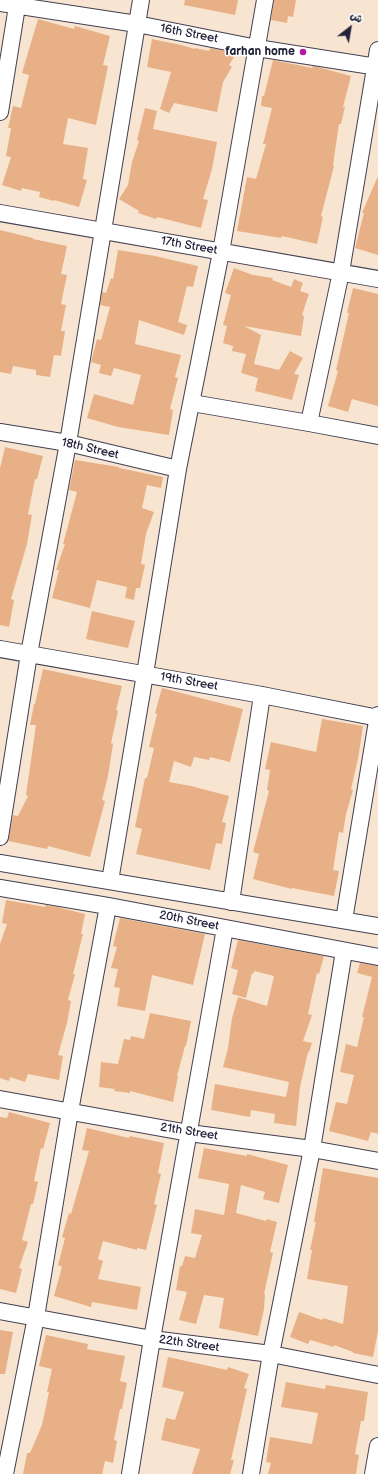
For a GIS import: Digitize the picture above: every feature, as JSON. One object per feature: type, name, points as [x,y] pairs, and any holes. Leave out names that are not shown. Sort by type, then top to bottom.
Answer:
[{"type":"street","points":[[0,837],[29,654],[68,443],[141,0]]},
{"type":"street","points":[[110,881],[178,469],[221,252],[265,0]]},
{"type":"street","name":"16th Street","points":[[0,3],[18,3],[137,24],[257,48],[377,67]]},
{"type":"street","points":[[0,112],[18,3]]},
{"type":"street","points":[[309,423],[342,272],[377,67],[378,50]]},
{"type":"street","name":"17th Street","points":[[0,213],[378,279]]},
{"type":"street","points":[[192,403],[378,436]]},
{"type":"street","name":"18th Street","points":[[0,432],[68,443],[178,469]]},
{"type":"street","name":"19th Street","points":[[0,649],[378,717]]},
{"type":"street","points":[[230,902],[262,695]]},
{"type":"street","points":[[344,920],[378,717]]},
{"type":"street","name":"20th Street","points":[[0,863],[378,926]]},
{"type":"street","name":"20th Street","points":[[0,888],[108,906],[378,957]]},
{"type":"street","points":[[5,1474],[36,1317],[70,1111],[108,906]]},
{"type":"street","points":[[130,1474],[152,1339],[225,928]]},
{"type":"street","points":[[250,1474],[271,1354],[312,1149],[344,951]]},
{"type":"street","name":"21th Street","points":[[0,1099],[189,1133],[312,1149],[378,1161]]},
{"type":"street","name":"22th Street","points":[[0,1311],[152,1339],[271,1354],[378,1375]]},
{"type":"street","points":[[373,1474],[378,1446]]},
{"type":"building","points":[[185,0],[238,0],[235,15],[184,5]]},
{"type":"building","points":[[274,0],[296,0],[293,17],[288,16],[287,23],[271,20]]},
{"type":"building","points":[[38,19],[74,29],[75,26],[110,36],[103,65],[108,66],[96,125],[68,118],[63,144],[88,148],[83,179],[87,180],[79,207],[39,197],[40,192],[22,188],[21,191],[2,185],[11,157],[6,156],[11,128],[8,128],[13,106],[21,108],[29,75],[22,73]]},
{"type":"building","points":[[152,39],[195,49],[209,51],[210,48],[225,51],[234,57],[229,65],[232,67],[223,82],[217,112],[174,103],[169,113],[160,109],[171,72],[147,67]]},
{"type":"building","points":[[273,60],[312,68],[313,66],[318,67],[351,76],[343,107],[345,107],[341,124],[339,124],[334,166],[321,216],[323,217],[317,244],[282,236],[281,238],[237,231],[247,177],[256,179],[266,144],[263,144],[272,108],[261,106],[262,96],[264,96]]},
{"type":"building","points":[[145,108],[157,111],[153,129],[217,142],[212,169],[203,199],[208,200],[201,228],[157,217],[156,219],[138,213],[139,211],[119,199],[128,185],[132,162],[139,141],[137,140]]},
{"type":"building","points":[[378,176],[378,255],[355,248],[364,213],[362,213]]},
{"type":"building","points":[[0,230],[67,246],[61,274],[67,275],[61,304],[66,305],[61,331],[65,331],[61,356],[54,355],[50,377],[36,375],[36,370],[13,366],[11,374],[0,372]]},
{"type":"building","points":[[118,250],[155,256],[198,266],[193,287],[187,286],[178,322],[187,325],[184,335],[139,320],[135,344],[181,355],[175,377],[178,378],[170,409],[173,410],[169,435],[118,427],[87,418],[94,394],[133,405],[141,375],[114,368],[111,376],[99,373],[101,365],[91,362],[97,339],[101,340],[110,307],[100,305],[102,292],[106,293],[111,278],[113,279]]},
{"type":"building","points":[[234,268],[253,275],[273,278],[272,280],[291,287],[294,279],[303,283],[300,291],[309,294],[302,315],[304,316],[301,336],[244,326],[261,335],[254,364],[279,370],[290,351],[303,358],[294,374],[299,375],[292,400],[255,391],[258,378],[241,373],[246,354],[232,351],[233,346],[223,343],[227,326],[223,325],[231,295],[225,293]]},
{"type":"building","points":[[353,288],[378,294],[378,406],[352,399],[348,412],[328,406],[338,371],[336,370]]},
{"type":"building","points":[[5,447],[43,456],[37,479],[35,479],[28,514],[32,515],[27,544],[11,599],[14,600],[9,627],[0,625],[0,468]]},
{"type":"building","points":[[75,460],[119,467],[163,477],[161,488],[147,485],[142,508],[154,512],[146,534],[141,564],[145,565],[140,588],[136,588],[134,600],[125,598],[127,587],[97,580],[90,608],[52,598],[59,570],[56,570],[65,544],[63,544],[77,492],[69,490]]},
{"type":"building","points":[[92,611],[135,621],[128,648],[86,639]]},
{"type":"building","points":[[43,669],[122,686],[116,710],[118,711],[111,743],[113,744],[108,776],[102,800],[105,801],[90,857],[48,846],[47,849],[8,841],[13,815],[18,816],[28,796],[26,795],[36,725],[30,725]]},
{"type":"building","points":[[162,688],[243,709],[230,762],[210,757],[209,760],[194,757],[191,767],[174,761],[169,782],[229,796],[222,822],[226,823],[222,844],[216,843],[210,870],[136,854],[142,829],[135,827],[145,778],[147,778],[154,748],[149,747],[157,714],[155,713]]},
{"type":"building","points":[[322,719],[363,726],[358,759],[351,789],[353,790],[346,814],[343,833],[339,832],[333,870],[339,871],[334,896],[292,889],[253,879],[259,854],[253,852],[269,791],[267,790],[270,770],[265,769],[271,742],[316,752]]},
{"type":"building","points":[[6,900],[45,907],[46,905],[85,914],[81,934],[83,934],[68,1000],[71,1001],[67,1023],[58,1055],[63,1056],[59,1080],[28,1074],[25,1082],[10,1077],[9,1081],[0,1078],[0,944],[7,924],[2,923]]},
{"type":"building","points":[[120,918],[205,934],[193,985],[152,975],[145,1011],[117,1006],[120,988],[114,987],[118,969],[111,968],[117,947],[113,946]]},
{"type":"building","points":[[238,940],[324,956],[319,974],[317,973],[308,1014],[312,1015],[303,1041],[312,1043],[308,1052],[300,1087],[296,1126],[274,1123],[275,1114],[251,1110],[250,1117],[211,1110],[215,1084],[286,1097],[289,1082],[223,1067],[228,1048],[232,1018],[238,997],[267,1006],[274,976],[254,971],[254,974],[252,973],[246,998],[232,994],[238,970],[231,968]]},
{"type":"building","points":[[360,963],[378,966],[378,1134],[371,1132],[368,1141],[329,1131],[336,1102],[347,1104],[354,1075],[340,1072],[346,1044],[357,1047],[364,1017],[362,1017],[372,977],[357,973]]},
{"type":"building","points":[[150,1013],[191,1021],[186,1046],[177,1076],[173,1102],[130,1091],[130,1093],[114,1091],[115,1089],[99,1087],[101,1062],[118,1064],[124,1039],[130,1040],[131,1036],[144,1039]]},
{"type":"building","points":[[9,1112],[50,1123],[43,1149],[41,1148],[34,1181],[38,1182],[22,1240],[28,1242],[19,1268],[22,1269],[16,1293],[0,1289],[0,1117],[7,1118]]},
{"type":"building","points":[[87,1128],[129,1138],[130,1136],[164,1143],[158,1173],[161,1174],[154,1204],[157,1205],[146,1250],[137,1248],[137,1250],[103,1241],[98,1259],[103,1261],[98,1279],[141,1287],[137,1310],[92,1302],[91,1307],[54,1296],[62,1267],[58,1265],[65,1238],[62,1237],[69,1213],[71,1214],[89,1151],[82,1150]]},
{"type":"building","points":[[204,1148],[247,1156],[247,1154],[288,1165],[279,1203],[263,1199],[265,1192],[241,1185],[236,1213],[266,1221],[267,1219],[277,1222],[270,1252],[273,1253],[264,1294],[264,1309],[258,1336],[219,1328],[224,1298],[204,1295],[196,1324],[179,1320],[187,1292],[176,1290],[180,1266],[182,1266],[185,1256],[195,1258],[202,1235],[191,1233],[195,1209],[224,1215],[229,1184],[198,1178]]},
{"type":"building","points":[[323,1168],[378,1178],[378,1331],[373,1357],[353,1353],[334,1345],[334,1347],[310,1340],[308,1344],[290,1337],[299,1312],[322,1320],[323,1318],[343,1324],[348,1286],[307,1279],[312,1250],[310,1250],[316,1222],[314,1222]]},
{"type":"building","points":[[0,1330],[13,1332],[5,1374],[0,1374]]},
{"type":"building","points":[[46,1335],[88,1344],[87,1349],[125,1356],[120,1381],[127,1383],[114,1440],[117,1441],[113,1463],[105,1461],[102,1474],[23,1474],[27,1453],[30,1453],[42,1425],[49,1392],[47,1392],[52,1369],[39,1366]]},
{"type":"building","points":[[168,1357],[227,1370],[228,1367],[249,1374],[244,1388],[247,1389],[231,1460],[234,1460],[230,1474],[192,1474],[200,1449],[161,1440],[166,1418],[175,1420],[184,1392],[162,1387]]},
{"type":"building","points":[[286,1382],[325,1389],[326,1385],[368,1392],[364,1421],[361,1421],[355,1454],[359,1455],[356,1474],[268,1474],[271,1463],[266,1462],[270,1437],[312,1444],[318,1413],[281,1407]]},
{"type":"place","name":"farhan home","points":[[303,52]]}]
